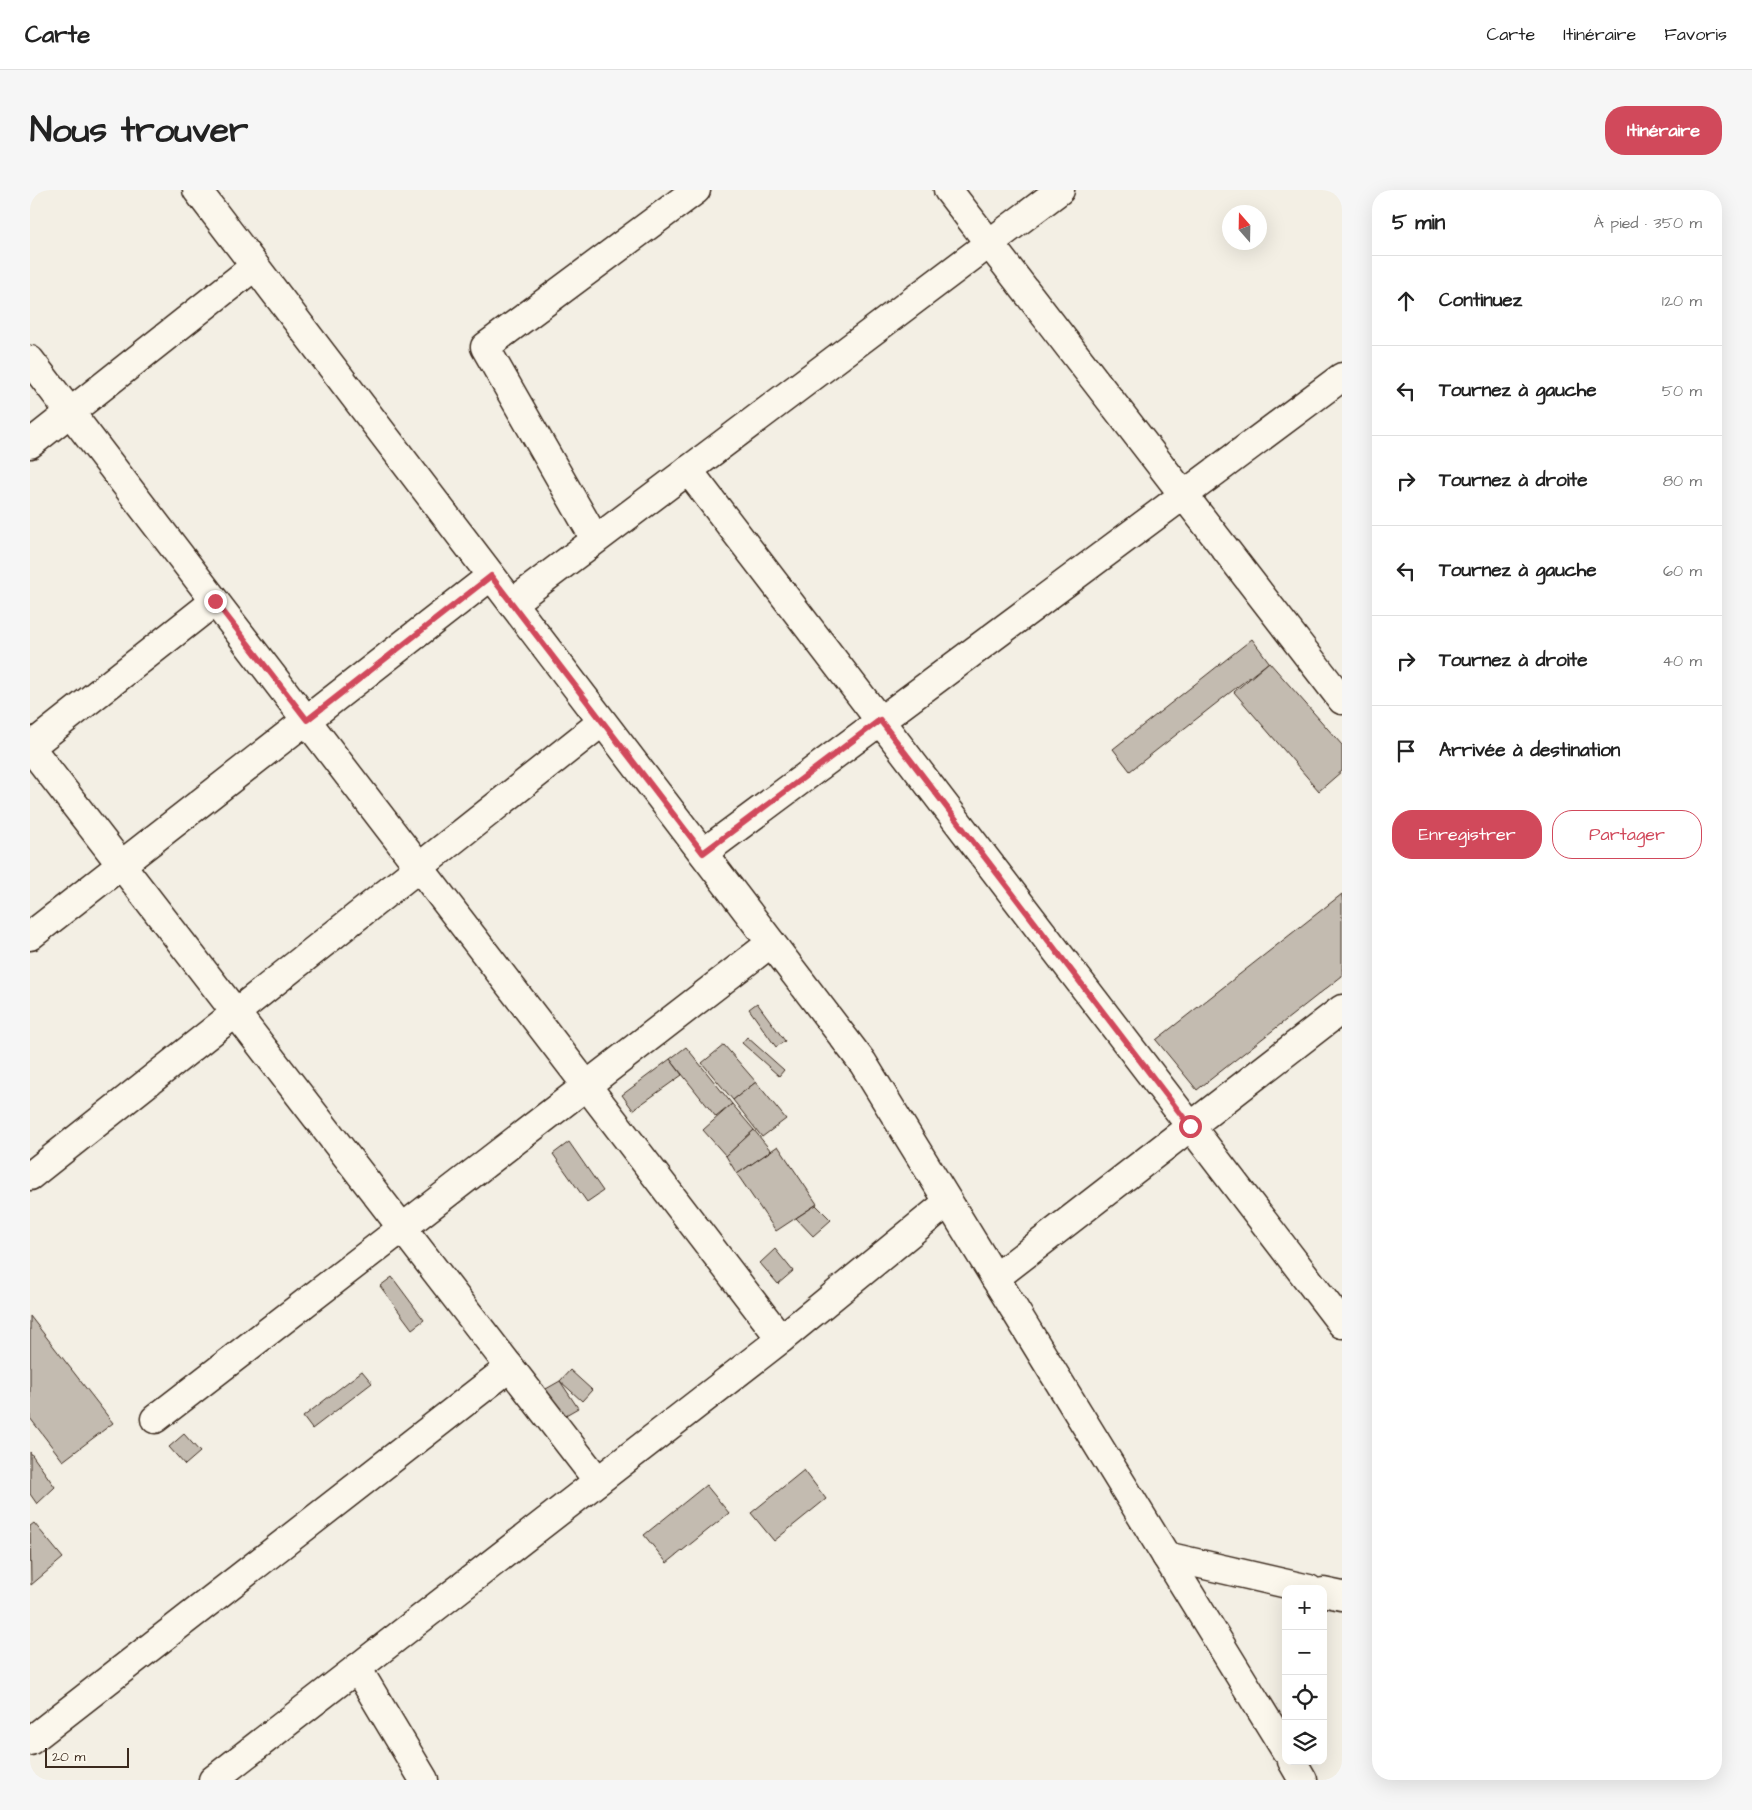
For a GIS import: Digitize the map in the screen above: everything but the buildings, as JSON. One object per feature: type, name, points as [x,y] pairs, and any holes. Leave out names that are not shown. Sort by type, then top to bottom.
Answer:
[{"type":"street","points":[[198,190],[863,1063],[1282,1744]]},
{"type":"street","points":[[595,539],[485,347],[696,190]]},
{"type":"street","points":[[948,190],[1342,700]]},
{"type":"street","points":[[512,602],[1060,190]]},
{"type":"street","points":[[30,444],[255,266]]},
{"type":"street","points":[[30,360],[781,1339]]},
{"type":"street","points":[[703,853],[1342,377]]},
{"type":"street","points":[[688,470],[1342,1324]]},
{"type":"street","points":[[30,936],[491,576]]},
{"type":"street","points":[[215,601],[30,747],[598,1481]]},
{"type":"street","points":[[30,1176],[602,722]]},
{"type":"street","points":[[156,1419],[771,943]]},
{"type":"street","points":[[995,1278],[1342,1008]]},
{"type":"street","points":[[213,1780],[781,1339],[948,1202]]},
{"type":"street","points":[[30,1741],[510,1367]]},
{"type":"street","points":[[1166,1556],[1292,1585]]},
{"type":"street","points":[[1327,1593],[1342,1596]]},
{"type":"street","points":[[357,1668],[424,1780]]},
{"type":"street","points":[[1294,1765],[1303,1780]]},
{"type":"route","points":[[215,601],[307,720],[491,576],[703,853],[880,720],[1190,1126]]}]
